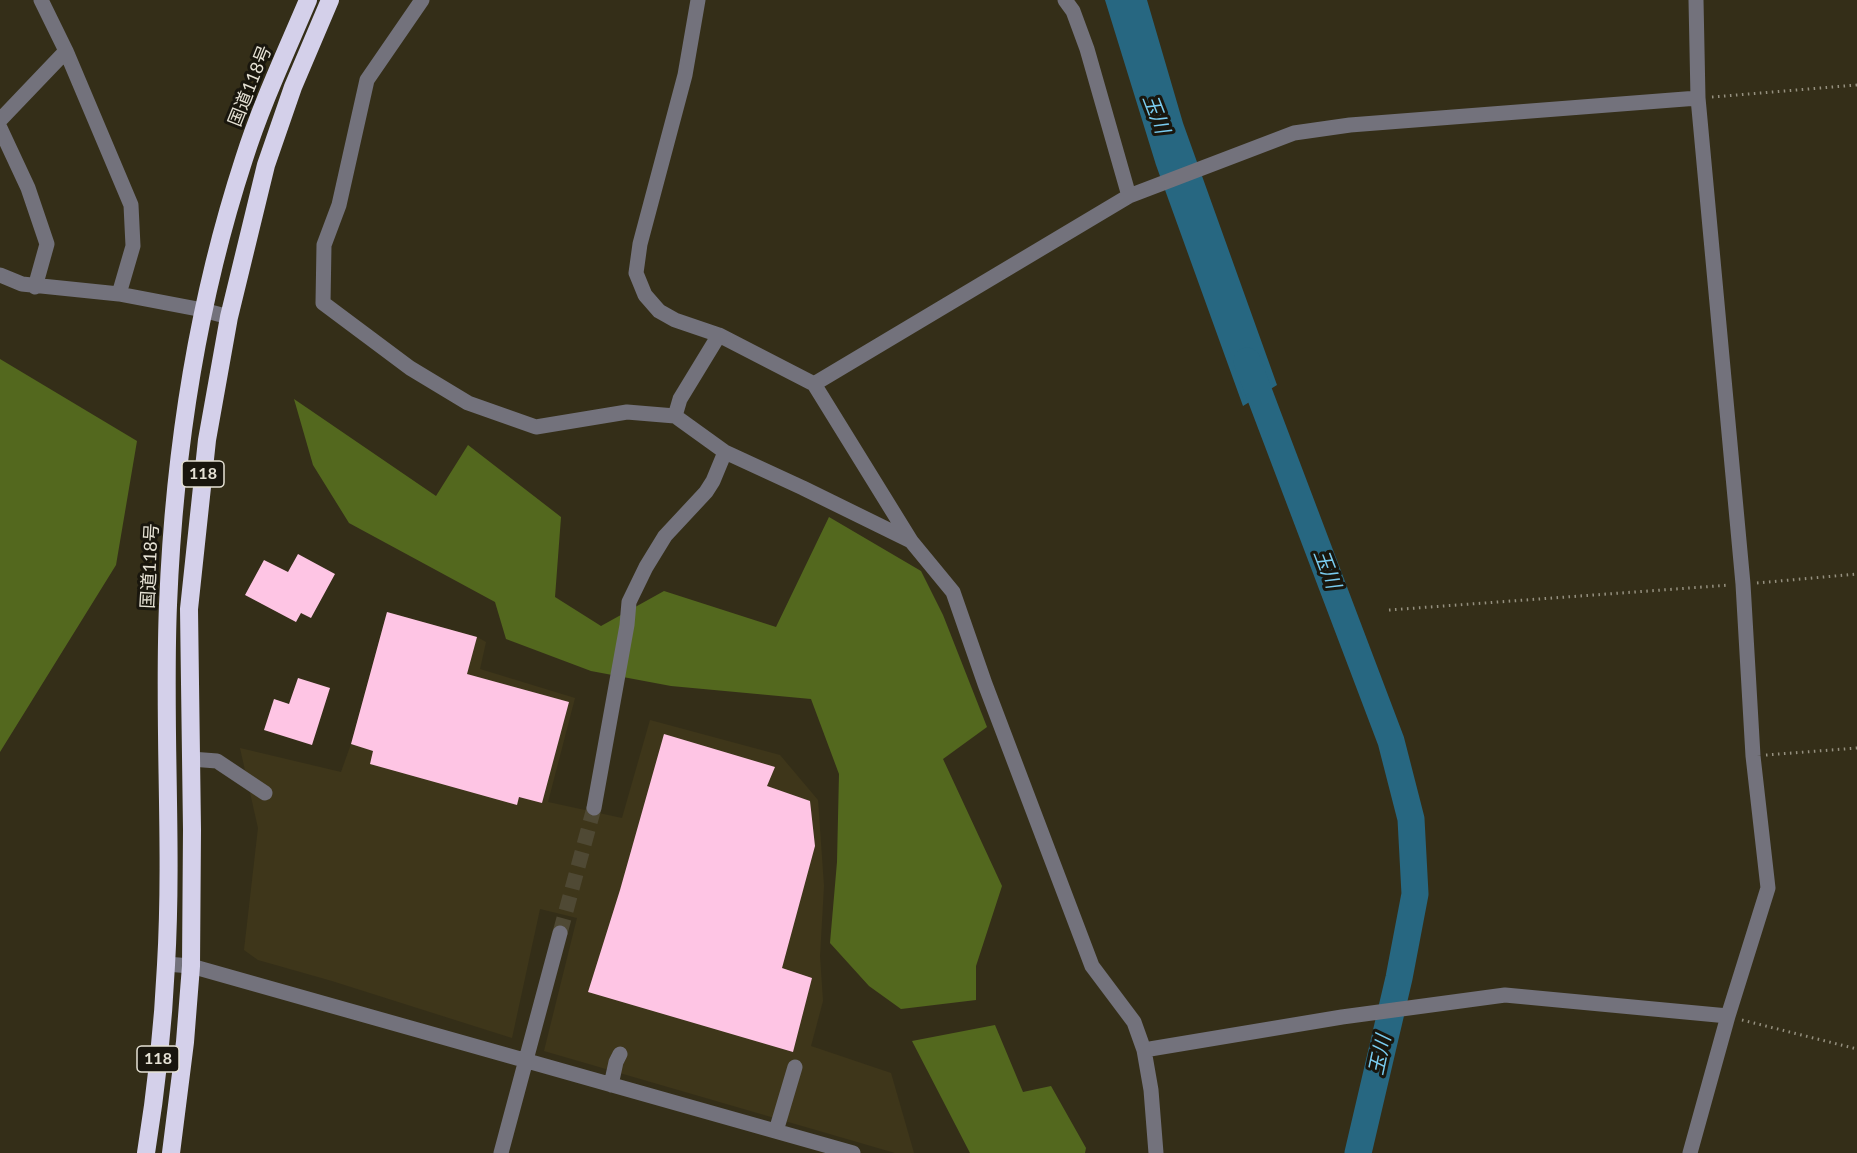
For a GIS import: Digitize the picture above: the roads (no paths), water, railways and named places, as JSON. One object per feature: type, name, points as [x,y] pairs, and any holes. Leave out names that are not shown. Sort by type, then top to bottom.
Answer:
[{"type":"highway","name":"国道118号","points":[[146,1153],[159,1050],[166,964],[168,607],[173,523],[182,435],[203,310],[244,156],[308,0]]},
{"type":"highway","name":"118","points":[[171,1153],[185,1042],[191,966],[189,609],[207,440],[229,317],[266,165],[293,87],[330,0]]},
{"type":"street","points":[[41,0],[66,51],[131,205],[133,246],[119,294]]},
{"type":"street","points":[[422,0],[367,80],[339,205],[324,245],[323,303],[410,368],[468,403],[536,427],[627,412],[675,416],[725,452],[911,541]]},
{"type":"street","points":[[698,0],[686,75],[640,244],[636,273],[645,295],[659,311],[675,320],[719,335],[814,384],[911,541],[953,592],[985,684],[1092,966],[1134,1022],[1144,1050],[1151,1090],[1156,1153]]},
{"type":"street","points":[[1065,0],[1073,11],[1087,49],[1130,196]]},
{"type":"street","points":[[1690,1153],[1728,1016],[1768,888],[1753,756],[1743,584],[1698,98],[1696,0]]},
{"type":"street","points":[[0,120],[66,51]]},
{"type":"street","points":[[814,384],[1130,196],[1294,133],[1350,125],[1698,98]]},
{"type":"street","points":[[0,128],[28,188],[47,244],[35,287]]},
{"type":"street","points":[[0,275],[35,287],[119,294],[229,317]]},
{"type":"street","points":[[675,416],[680,399],[719,335]]},
{"type":"street","points":[[594,808],[627,625],[629,602],[646,567],[665,536],[706,492],[725,452]]},
{"type":"street","points":[[191,759],[217,761],[265,793]]},
{"type":"street","points":[[501,1153],[560,933]]},
{"type":"street","points":[[166,964],[191,966],[853,1153]]},
{"type":"street","points":[[1144,1050],[1342,1017],[1505,995],[1728,1016]]},
{"type":"street","points":[[611,1085],[620,1054]]},
{"type":"street","points":[[776,1131],[795,1067]]},
{"type":"water","points":[[1105,0],[1147,0],[1183,123],[1277,385],[1243,406],[1156,165]]},
{"type":"waterway","name":"玉川","points":[[1247,361],[1391,741],[1411,819],[1415,894],[1399,978],[1358,1153]]},
{"type":"tunnel","points":[[560,933],[594,808]]}]
